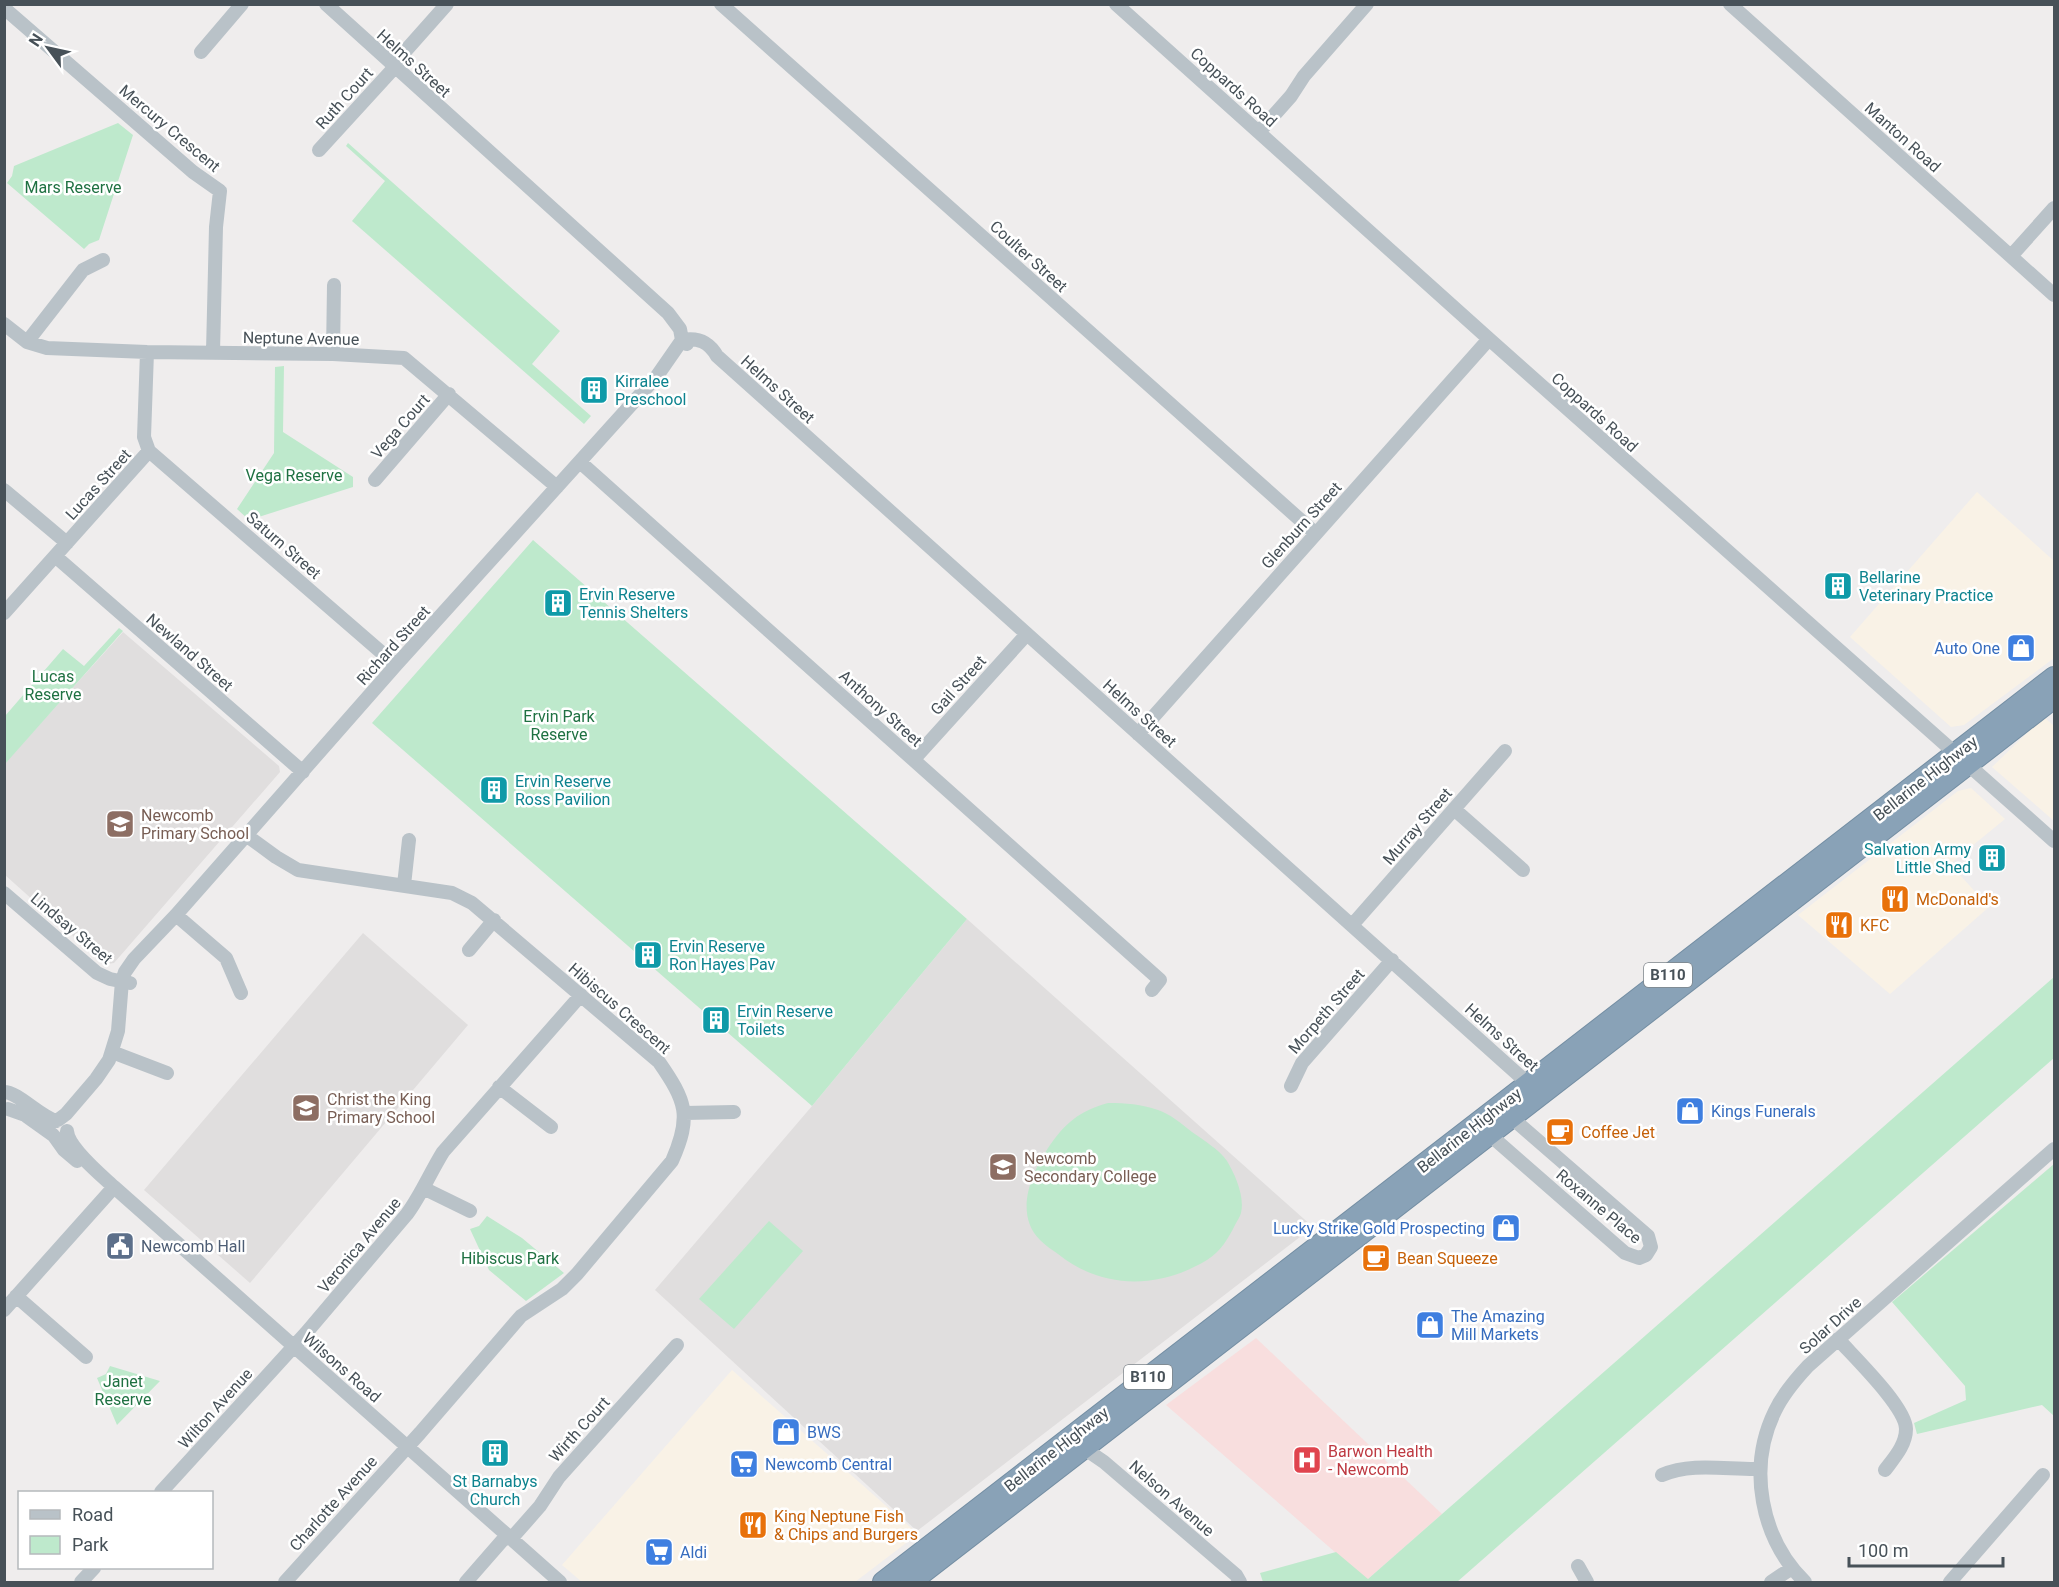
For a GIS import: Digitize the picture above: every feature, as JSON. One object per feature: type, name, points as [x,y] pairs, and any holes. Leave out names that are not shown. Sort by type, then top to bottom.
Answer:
[{"type":"highway","name":"Bellarine Highway","points":[[883,1582],[1535,1089],[1962,759],[2055,677]]},
{"type":"highway","name":"Bellarine Highway","points":[[1962,759],[2055,698]]},
{"type":"highway","name":"Bellarine Highway","points":[[911,1582],[1512,1118],[1535,1089]]},
{"type":"street","points":[[201,52],[242,4]]},
{"type":"street","name":"Helms Street","points":[[326,4],[393,67],[668,313],[687,342],[717,356],[1535,1089]]},
{"type":"street","name":"Ruth Court","points":[[319,150],[447,4]]},
{"type":"street","name":"Coulter Street","points":[[721,4],[1315,533]]},
{"type":"street","name":"Coppards Road","points":[[1116,4],[1489,339],[2055,841]]},
{"type":"street","points":[[1257,129],[1286,91],[1304,76],[1367,4]]},
{"type":"street","name":"Manton Road","points":[[1730,4],[2055,295]]},
{"type":"street","name":"Mercury Crescent","points":[[4,8],[194,172],[220,191],[216,220],[213,352]]},
{"type":"street","points":[[2012,255],[2055,208]]},
{"type":"street","points":[[27,342],[83,270],[103,260]]},
{"type":"street","points":[[333,354],[334,285]]},
{"type":"street","name":"Neptune Avenue","points":[[4,324],[27,342],[47,348],[147,352],[333,354],[404,358],[556,487]]},
{"type":"street","name":"Glenburn Street","points":[[1138,734],[1489,339]]},
{"type":"street","name":"Richard Street","points":[[59,1129],[66,1114],[98,1077],[126,1035],[125,972],[134,959],[156,938],[396,665],[687,342]]},
{"type":"street","name":"Lucas Street","points":[[4,613],[149,451],[144,437],[147,352]]},
{"type":"street","name":"Vega Court","points":[[375,480],[449,394]]},
{"type":"street","name":"Saturn Street","points":[[149,451],[396,665]]},
{"type":"street","name":"Anthony Street","points":[[579,462],[1161,982]]},
{"type":"street","points":[[4,490],[66,543]]},
{"type":"street","name":"Newland Street","points":[[55,556],[303,772]]},
{"type":"street","name":"Gail Street","points":[[914,759],[1027,634]]},
{"type":"street","name":"Murray Street","points":[[1353,924],[1505,751]]},
{"type":"street","points":[[1454,809],[1523,870]]},
{"type":"street","name":"Hibiscus Crescent","points":[[246,835],[298,870],[452,893],[472,903],[659,1062],[676,1087],[686,1113]]},
{"type":"street","points":[[404,885],[409,840]]},
{"type":"street","name":"Lindsay Street","points":[[4,893],[96,972],[107,978],[126,982]]},
{"type":"street","points":[[176,915],[226,958],[241,993]]},
{"type":"street","points":[[469,950],[494,920]]},
{"type":"street","name":"Morpeth Street","points":[[1291,1086],[1304,1060],[1392,960]]},
{"type":"street","name":"Veronica Avenue","points":[[293,1346],[407,1214],[443,1152],[581,995]]},
{"type":"street","points":[[116,1053],[167,1073]]},
{"type":"street","points":[[499,1086],[550,1127]]},
{"type":"street","points":[[6,1110],[15,1104],[9,1091]]},
{"type":"street","name":"Wilsons Road","points":[[9,1091],[59,1129],[101,1176],[560,1582]]},
{"type":"street","name":"Wilsons Road","points":[[6,1110],[26,1115],[59,1129]]},
{"type":"street","points":[[407,1446],[521,1316],[562,1289],[577,1274],[672,1161],[681,1140],[686,1113],[734,1112]]},
{"type":"street","name":"Roxanne Place","points":[[1490,1135],[1625,1253],[1639,1258],[1646,1255],[1651,1247],[1648,1236],[1512,1118]]},
{"type":"street","name":"Solar Drive","points":[[1805,1582],[1792,1568],[1772,1535],[1762,1496],[1760,1469],[1768,1427],[1784,1394],[1808,1366],[2055,1149]]},
{"type":"street","points":[[4,1310],[114,1187]]},
{"type":"street","points":[[423,1188],[470,1211]]},
{"type":"street","points":[[16,1296],[86,1357]]},
{"type":"street","points":[[1838,1339],[1894,1403],[1905,1420],[1905,1438],[1898,1454],[1885,1470]]},
{"type":"street","name":"Wirth Court","points":[[466,1582],[540,1506],[559,1478],[677,1345]]},
{"type":"street","name":"Wilton Avenue","points":[[162,1491],[293,1346]]},
{"type":"street","name":"Charlotte Avenue","points":[[285,1582],[407,1446]]},
{"type":"street","name":"Nelson Avenue","points":[[1085,1449],[1104,1461],[1238,1579]]},
{"type":"street","points":[[1662,1475],[1674,1469],[1687,1467],[1760,1469]]},
{"type":"street","points":[[1950,1582],[2043,1475]]},
{"type":"street","points":[[1578,1566],[1587,1582]]},
{"type":"street","points":[[1771,1582],[1792,1568]]},
{"type":"street","points":[[81,1582],[93,1569]]},
{"type":"shaded area","points":[[1977,492],[2054,561],[2054,658],[1964,725],[1951,727],[1850,637]]},
{"type":"shaded area","name":"Newcomb Primary School","points":[[123,632],[279,766],[280,772],[114,963],[107,964],[5,875],[4,764]]},
{"type":"shaded area","points":[[2044,717],[2054,726],[2054,821],[1992,767]]},
{"type":"shaded area","points":[[1971,788],[2005,819],[1950,864],[1989,907],[1890,994],[1798,915],[1958,791]]},
{"type":"shaded area","name":"Newcomb Secondary College","points":[[967,919],[1313,1227],[917,1531],[655,1290]]},
{"type":"shaded area","name":"Christ the King Primary School","points":[[363,933],[468,1025],[250,1283],[144,1190]]},
{"type":"shaded area","name":"Barwon Health - Newcomb","points":[[1256,1338],[1442,1514],[1367,1580],[1166,1405]]},
{"type":"shaded area","name":"Newcomb Central","points":[[732,1370],[918,1534],[855,1582],[582,1582],[562,1565]]},
{"type":"green space","name":"Mars Reserve","points":[[118,123],[133,135],[99,240],[84,249],[7,183],[12,176],[14,166]]},
{"type":"green space","points":[[348,143],[560,331],[532,364],[591,416],[584,424],[352,221],[385,181],[346,146]]},
{"type":"green space","name":"Vega Reserve","points":[[284,366],[283,432],[353,477],[353,487],[249,520],[237,509],[274,453],[275,367]]},
{"type":"green space","name":"Ervin Park Reserve","points":[[533,540],[967,919],[812,1106],[372,723]]},
{"type":"green space","name":"Lucas Reserve","points":[[119,628],[123,631],[5,764],[5,716],[63,649],[84,666]]},
{"type":"green space","points":[[2054,977],[2054,1058],[1457,1582],[1263,1582],[1260,1573],[1336,1552],[1368,1579]]},
{"type":"green space","points":[[1108,1103],[1152,1108],[1176,1120],[1220,1153],[1236,1179],[1242,1207],[1230,1235],[1216,1253],[1189,1270],[1151,1280],[1112,1279],[1075,1266],[1044,1244],[1032,1230],[1028,1218],[1028,1194],[1042,1158],[1060,1132],[1074,1119]]},
{"type":"green space","points":[[2054,1164],[2054,1416],[2042,1405],[1917,1434],[1914,1423],[1966,1400],[1965,1386],[1892,1302]]},
{"type":"green space","name":"Hibiscus Park","points":[[487,1216],[522,1238],[564,1273],[526,1301],[489,1270],[470,1229],[479,1226]]},
{"type":"green space","points":[[769,1221],[803,1251],[734,1329],[699,1299]]},
{"type":"green space","name":"Janet Reserve","points":[[110,1366],[160,1381],[117,1425],[97,1378],[106,1374]]},
{"type":"place","name":"Kirralee Preschool","points":[[594,390]]},
{"type":"place","name":"Bellarine Veterinary Practice","points":[[1838,586]]},
{"type":"place","name":"Ervin Reserve Tennis Shelters","points":[[558,603]]},
{"type":"place","name":"Auto One","points":[[2021,648]]},
{"type":"place","name":"Ervin Reserve Ross Pavilion","points":[[494,790]]},
{"type":"place","name":"Newcomb Primary School","points":[[120,824]]},
{"type":"place","name":"Salvation Army Little Shed","points":[[1992,858]]},
{"type":"place","name":"McDonald's","points":[[1895,899]]},
{"type":"place","name":"KFC","points":[[1839,925]]},
{"type":"place","name":"Ervin Reserve Ron Hayes Pav","points":[[648,955]]},
{"type":"place","name":"Ervin Reserve Toilets","points":[[716,1020]]},
{"type":"place","name":"Christ the King Primary School","points":[[306,1108]]},
{"type":"place","name":"Kings Funerals","points":[[1690,1111]]},
{"type":"place","name":"Coffee Jet","points":[[1560,1132]]},
{"type":"place","name":"Newcomb Secondary College","points":[[1003,1167]]},
{"type":"place","name":"Lucky Strike Gold Prospecting","points":[[1506,1228]]},
{"type":"place","name":"Newcomb Hall","points":[[120,1246]]},
{"type":"place","name":"Bean Squeeze","points":[[1376,1258]]},
{"type":"place","name":"The Amazing Mill Markets","points":[[1430,1325]]},
{"type":"place","name":"BWS","points":[[786,1432]]},
{"type":"place","name":"St Barnabys Church","points":[[495,1453]]},
{"type":"place","name":"Barwon Health - Newcomb","points":[[1307,1460]]},
{"type":"place","name":"Newcomb Central","points":[[744,1464]]},
{"type":"place","name":"King Neptune Fish & Chips and Burgers","points":[[753,1525]]},
{"type":"place","name":"Aldi","points":[[659,1552]]}]
